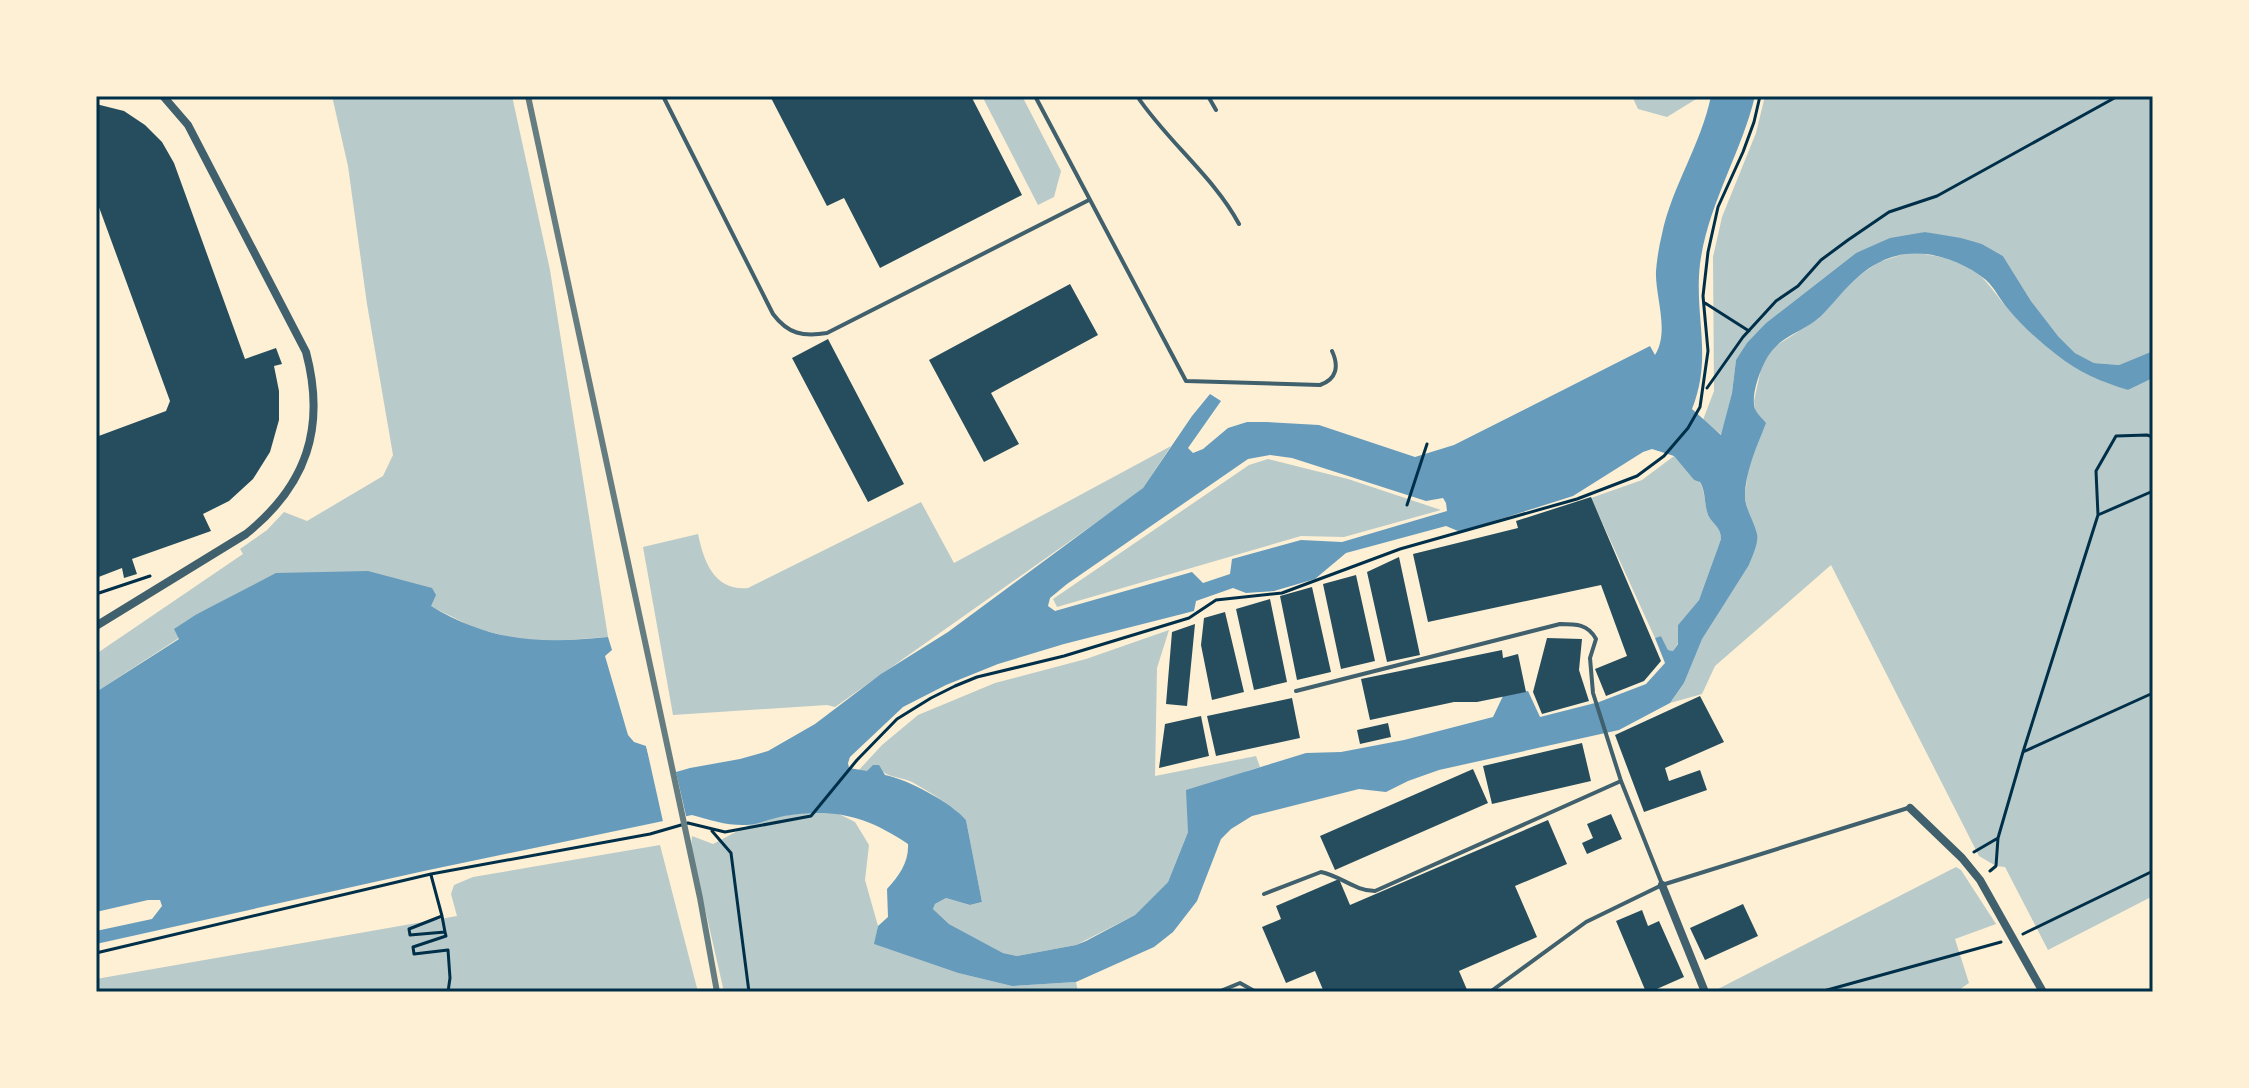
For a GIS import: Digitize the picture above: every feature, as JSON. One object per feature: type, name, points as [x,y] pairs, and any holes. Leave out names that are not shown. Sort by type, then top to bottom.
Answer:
[{"type":"street","points":[[96,626],[246,534],[262,521],[292,485],[309,447],[313,428],[313,388],[306,352],[188,125],[163,96]]},
{"type":"street","points":[[1910,808],[1962,858],[1980,880],[2043,992]]},
{"type":"street","points":[[1662,885],[1705,992]]},
{"type":"lane","points":[[663,96],[773,314],[782,326],[797,334],[812,336],[827,333],[1089,200]]},
{"type":"lane","points":[[1035,96],[1186,381],[1320,385],[1334,375],[1336,368],[1332,351]]},
{"type":"lane","points":[[1137,96],[1179,150],[1229,205],[1239,224]]},
{"type":"lane","points":[[1208,96],[1216,110]]},
{"type":"lane","points":[[1296,691],[1560,624],[1579,624],[1591,629],[1596,639],[1590,658],[1593,693],[1621,781],[1662,885]]},
{"type":"lane","points":[[1264,894],[1321,872],[1364,891],[1375,891],[1621,781]]},
{"type":"lane","points":[[1490,992],[1586,922],[1662,885],[1910,808]]},
{"type":"lane","points":[[1218,992],[1240,983],[1256,992]]},
{"type":"path","points":[[96,953],[431,874],[650,834],[688,823],[725,832],[811,816],[857,760],[897,719],[931,698],[977,677],[1064,656],[1189,618],[1216,600],[1282,593],[1400,549],[1577,499],[1637,476],[1664,456],[1688,428],[1700,407],[1708,351],[1704,303],[1708,252],[1718,207],[1743,152],[1760,96]]},
{"type":"path","points":[[1704,391],[1749,331],[1776,301],[1798,286],[1821,260],[1889,212],[1937,196],[2118,96]]},
{"type":"path","points":[[1704,303],[1749,331]]},
{"type":"path","points":[[1980,880],[1996,866],[1998,838],[2098,515],[2096,471],[2116,436],[2153,437]]},
{"type":"path","points":[[1407,505],[1427,444]]},
{"type":"path","points":[[2098,515],[2153,491]]},
{"type":"path","points":[[2023,752],[2153,693]]},
{"type":"path","points":[[712,831],[731,853],[749,992]]},
{"type":"path","points":[[1962,858],[1998,838]]},
{"type":"path","points":[[1820,992],[2013,939],[2153,871]]},
{"type":"path","points":[[431,874],[446,936],[413,947],[414,954],[448,950],[448,992]]},
{"type":"path","points":[[442,916],[409,929],[410,935],[445,932]]},
{"type":"shaded area","points":[[332,96],[512,96],[550,270],[608,637],[538,642],[513,638],[475,628],[430,606],[330,572],[307,574],[224,601],[197,614],[179,638],[96,692],[96,654],[243,554],[240,549],[267,530],[284,512],[307,521],[383,476],[393,455],[367,304],[348,166]]},
{"type":"shaded area","points":[[982,96],[1022,96],[1061,171],[1054,197],[1038,205]]},
{"type":"shaded area","points":[[1632,96],[1701,96],[1667,117],[1638,109]]},
{"type":"shaded area","points":[[1765,96],[2153,96],[2153,351],[2119,365],[2094,363],[2075,353],[2058,336],[2031,301],[2003,256],[1982,244],[1925,232],[1856,253],[1766,323],[1736,360],[1722,435],[1703,420],[1714,391],[1713,257],[1722,217],[1756,133]]},
{"type":"shaded area","points":[[1910,252],[1948,259],[1975,272],[2033,335],[2062,358],[2093,376],[2128,390],[2153,378],[2153,896],[2048,950],[2005,867],[1996,866],[1979,856],[1831,565],[1715,666],[1702,694],[1670,703],[1684,683],[1701,639],[1749,565],[1757,535],[1745,497],[1748,469],[1765,425],[1755,411],[1754,401],[1762,364],[1774,347],[1818,319],[1850,282],[1879,262]]},
{"type":"shaded area","points":[[1171,446],[1143,488],[1131,498],[835,707],[673,715],[643,547],[698,534],[712,573],[727,585],[748,588],[921,502],[954,563]]},
{"type":"shaded area","points":[[1674,456],[1694,480],[1699,481],[1708,515],[1721,539],[1699,600],[1678,625],[1678,643],[1673,651],[1668,650],[1661,636],[1655,638],[1591,498],[1642,480]]},
{"type":"shaded area","points":[[1268,459],[1348,479],[1441,510],[1344,537],[1301,536],[1057,607],[1053,599],[1249,465]]},
{"type":"shaded area","points":[[1169,630],[1157,668],[1155,776],[1256,756],[1260,767],[1247,771],[1189,814],[1188,832],[1168,882],[1135,915],[1076,945],[1017,956],[1003,953],[949,924],[933,909],[935,904],[946,898],[970,905],[982,902],[966,820],[912,782],[882,771],[858,771],[882,745],[918,715],[995,683],[1086,659]]},
{"type":"shaded area","points":[[821,811],[837,813],[855,822],[869,845],[865,880],[878,926],[875,944],[958,973],[1012,986],[1076,982],[1078,992],[724,992],[691,847],[692,836],[713,844],[749,825],[781,816]]},
{"type":"shaded area","points":[[660,845],[698,992],[96,992],[96,979],[457,916],[451,894],[454,885],[473,877]]},
{"type":"shaded area","points":[[1956,867],[1996,924],[1955,939],[1969,983],[1956,992],[1717,992],[1716,990]]},
{"type":"water","points":[[1711,96],[1755,96],[1710,221],[1700,264],[1702,354],[1698,390],[1692,409],[1721,435],[1732,393],[1736,360],[1766,323],[1856,253],[1890,238],[1925,232],[1982,244],[2003,256],[2031,301],[2058,336],[2075,353],[2094,363],[2119,365],[2153,351],[2153,378],[2128,390],[2073,367],[2025,328],[1986,280],[1948,259],[1905,254],[1869,268],[1820,317],[1776,346],[1764,364],[1755,388],[1754,403],[1756,411],[1766,423],[1749,468],[1745,497],[1757,534],[1756,545],[1749,565],[1702,639],[1684,683],[1670,703],[1619,730],[1439,770],[1386,792],[1359,789],[1252,816],[1221,839],[1197,901],[1173,932],[1154,947],[1076,982],[1012,986],[958,973],[874,944],[878,926],[888,917],[887,889],[902,868],[908,844],[864,821],[819,813],[784,816],[747,825],[726,824],[692,815],[96,944],[96,931],[152,919],[162,906],[160,900],[148,900],[96,912],[96,692],[179,639],[174,629],[276,573],[368,571],[432,588],[436,595],[431,606],[474,627],[495,633],[538,640],[608,637],[612,650],[605,656],[628,735],[634,742],[646,746],[655,778],[768,751],[815,724],[881,674],[948,632],[1143,488],[1210,394],[1221,401],[1188,448],[1193,453],[1203,449],[1228,428],[1247,422],[1266,422],[1319,425],[1415,457],[1454,445],[1650,346],[1655,355],[1661,335],[1656,271],[1661,239],[1672,199]],"holes":[[[1652,449],[1674,456],[1694,480],[1700,482],[1708,515],[1721,539],[1699,600],[1678,625],[1678,644],[1673,651],[1668,650],[1661,636],[1655,638],[1665,663],[1646,684],[1599,702],[1540,717],[1528,691],[1503,696],[1493,717],[1404,740],[1341,752],[1306,753],[1186,790],[1188,832],[1168,882],[1135,915],[1076,945],[1017,956],[1003,953],[949,924],[933,909],[935,904],[946,898],[970,905],[982,902],[966,820],[951,806],[928,793],[885,775],[879,765],[873,765],[867,771],[849,768],[850,757],[903,707],[998,664],[1194,611],[1196,601],[1233,588],[1246,593],[1274,591],[1315,579],[1346,553],[1446,526],[1458,531],[1466,530],[1573,496]],[[1270,455],[1292,458],[1426,501],[1443,498],[1447,511],[1342,542],[1301,540],[1232,559],[1230,574],[1203,583],[1192,572],[1055,611],[1048,606],[1050,598],[1067,584],[1248,459]]]},
{"type":"pier","points":[[645,741],[649,744],[658,773],[675,768],[687,820],[664,826]]},
{"type":"building","points":[[770,96],[971,96],[1022,195],[880,268],[844,198],[827,206]]},
{"type":"building","points":[[96,104],[124,111],[145,125],[162,142],[174,163],[245,359],[276,348],[282,364],[274,366],[279,391],[279,420],[270,452],[253,479],[229,501],[203,514],[211,531],[132,559],[137,574],[124,578],[122,568],[96,578],[96,437],[166,411],[170,401],[96,199]]},
{"type":"building","points":[[1070,284],[1098,335],[991,393],[1019,444],[984,462],[929,360]]},
{"type":"building","points":[[828,339],[904,484],[868,502],[792,358]]},
{"type":"building","points":[[1591,497],[1661,661],[1644,681],[1606,696],[1595,669],[1627,656],[1601,585],[1428,622],[1413,554],[1518,528],[1516,521]]},
{"type":"building","points":[[1399,557],[1420,655],[1387,662],[1367,572]]},
{"type":"building","points":[[1356,575],[1375,661],[1341,669],[1323,584]]},
{"type":"building","points":[[1312,587],[1331,672],[1297,680],[1280,596]]},
{"type":"building","points":[[1270,599],[1287,682],[1254,690],[1236,609]]},
{"type":"building","points":[[1225,612],[1244,692],[1212,700],[1201,645],[1204,618]]},
{"type":"building","points":[[1195,624],[1187,706],[1166,704],[1172,632]]},
{"type":"building","points":[[1547,638],[1582,639],[1579,670],[1589,701],[1542,714],[1533,692]]},
{"type":"building","points":[[1502,650],[1503,658],[1518,654],[1526,692],[1477,702],[1454,702],[1370,720],[1361,679]]},
{"type":"building","points":[[1700,696],[1724,742],[1665,768],[1669,781],[1700,770],[1707,790],[1644,812],[1615,735]]},
{"type":"building","points":[[1292,698],[1300,738],[1216,756],[1207,716]]},
{"type":"building","points":[[1201,716],[1209,756],[1159,768],[1165,724]]},
{"type":"building","points":[[1388,723],[1391,737],[1360,744],[1357,730]]},
{"type":"building","points":[[1582,743],[1591,781],[1492,804],[1483,766]]},
{"type":"building","points":[[1473,769],[1488,803],[1335,870],[1320,836]]},
{"type":"building","points":[[1611,814],[1622,839],[1587,854],[1582,843],[1593,838],[1587,824]]},
{"type":"building","points":[[1548,820],[1567,864],[1515,886],[1537,937],[1459,971],[1468,992],[1324,992],[1315,971],[1286,983],[1262,927],[1281,919],[1276,906],[1339,879],[1350,905]]},
{"type":"building","points":[[1743,904],[1758,936],[1705,960],[1690,928]]},
{"type":"building","points":[[1642,910],[1648,926],[1659,921],[1684,977],[1650,992],[1646,992],[1616,921]]},
{"type":"railway","points":[[528,96],[700,898],[717,992]]}]
